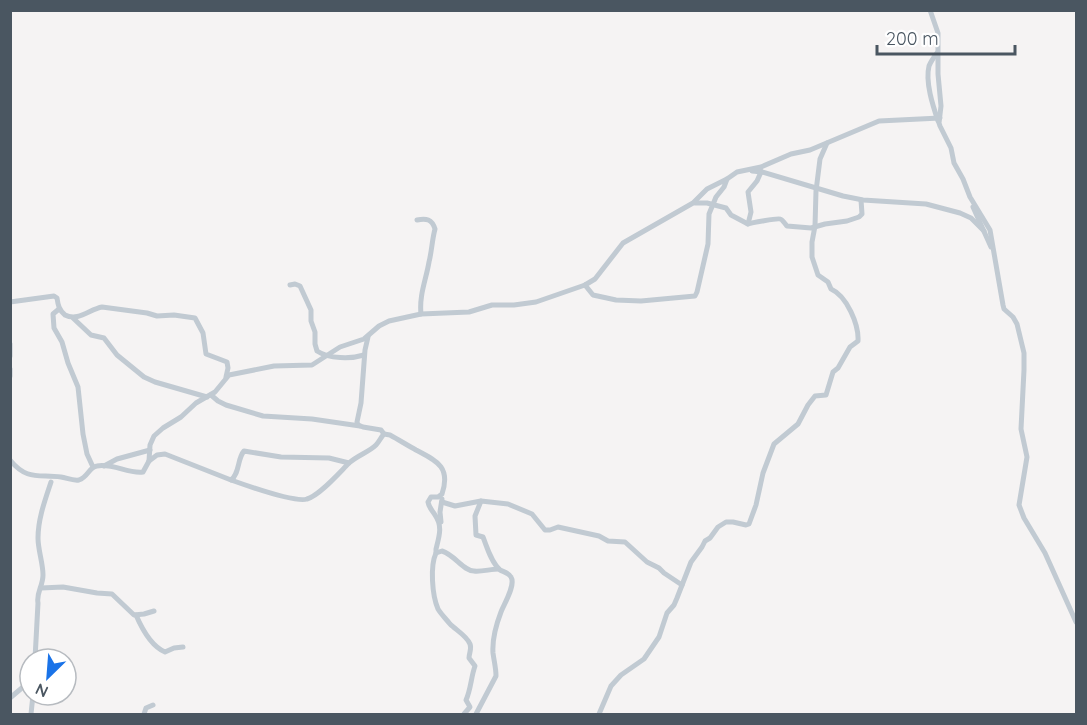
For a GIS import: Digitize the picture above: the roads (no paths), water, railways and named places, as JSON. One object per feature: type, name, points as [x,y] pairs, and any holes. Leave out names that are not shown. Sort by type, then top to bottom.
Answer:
[{"type":"street","points":[[930,10],[938,30],[941,106],[939,120]]},
{"type":"street","points":[[938,51],[929,69],[933,108],[951,148],[954,163],[963,179],[994,254]]},
{"type":"street","points":[[760,170],[791,154],[827,143],[879,121],[939,120]]},
{"type":"street","points":[[599,714],[611,686],[621,675],[647,656],[660,634],[668,613],[674,606],[693,558],[705,541],[718,527],[728,521],[749,524],[756,507],[763,473],[775,442],[798,424],[815,396],[826,395],[833,372],[840,366],[850,347],[858,341],[857,328],[843,298],[818,275],[812,257],[816,189],[820,159],[827,143]]},
{"type":"street","points":[[748,224],[751,212],[748,192],[758,181],[760,170]]},
{"type":"street","points":[[360,426],[357,422],[361,403],[364,355],[368,337],[375,329],[384,323],[421,314],[469,312],[492,305],[540,301],[585,285],[595,279],[623,243],[693,202],[709,187],[740,171],[760,170],[816,189],[861,200],[926,204],[966,215],[984,231]]},
{"type":"street","points":[[585,285],[593,295],[616,300],[641,301],[694,296],[697,292],[708,244],[708,217],[716,197],[728,179]]},
{"type":"street","points":[[970,197],[990,231],[1004,309],[1017,324],[1024,354],[1021,429],[1027,457],[1019,505],[1045,553],[1077,622]]},
{"type":"street","points":[[693,202],[727,208],[731,215],[748,224],[779,219],[787,226],[811,228],[859,217],[862,214],[861,200]]},
{"type":"street","points":[[417,220],[430,220],[435,229],[422,290],[421,314]]},
{"type":"street","points":[[290,285],[300,286],[311,310],[315,348],[318,352],[355,357],[364,355]]},
{"type":"street","points":[[10,302],[54,296],[57,298],[59,309],[66,315],[73,318],[91,335],[104,338],[117,355],[144,377],[155,382],[209,396],[226,405],[262,416],[320,420],[378,429],[432,458],[439,464],[445,476],[435,539],[439,552]]},
{"type":"street","points":[[10,460],[26,473],[48,479],[78,480],[84,478],[93,467],[104,466],[141,473],[146,470],[151,440],[159,431],[219,388],[226,377],[227,362],[206,354],[203,333],[193,318],[174,315],[157,316],[102,307],[73,318]]},
{"type":"street","points":[[59,309],[53,314],[53,324],[78,387],[82,435],[93,467]]},
{"type":"street","points":[[226,377],[233,373],[264,368],[309,366],[346,345],[368,337]]},
{"type":"street","points":[[10,344],[10,356]]},
{"type":"street","points":[[10,369],[10,376]]},
{"type":"street","points":[[149,460],[157,455],[165,454],[263,491],[305,500],[322,489],[360,454],[376,445],[384,434]]},
{"type":"street","points":[[104,466],[117,459],[150,450]]},
{"type":"street","points":[[231,480],[235,476],[241,454],[244,451],[281,457],[329,458],[349,463]]},
{"type":"street","points":[[36,647],[37,594],[41,588],[43,575],[38,533],[48,479]]},
{"type":"street","points":[[440,526],[428,502],[429,498],[442,494]]},
{"type":"street","points":[[442,502],[455,506],[481,501],[508,504],[534,515],[545,530],[558,527],[599,536],[605,540],[625,542],[647,562],[682,585]]},
{"type":"street","points":[[476,714],[496,676],[494,633],[512,583],[511,576],[499,569],[488,552],[483,537],[476,535],[475,516],[481,501]]},
{"type":"street","points":[[437,544],[442,518],[440,512]]},
{"type":"street","points":[[439,552],[452,556],[463,566],[475,572],[499,569]]},
{"type":"street","points":[[439,552],[434,557],[432,569],[436,603],[445,618],[469,641],[471,646],[469,658],[475,666],[466,700],[471,707],[464,714]]},
{"type":"street","points":[[41,588],[63,587],[112,594],[136,615],[147,635],[161,651],[183,647]]},
{"type":"street","points":[[136,615],[153,611]]},
{"type":"street","points":[[144,714],[146,708],[153,705]]}]
